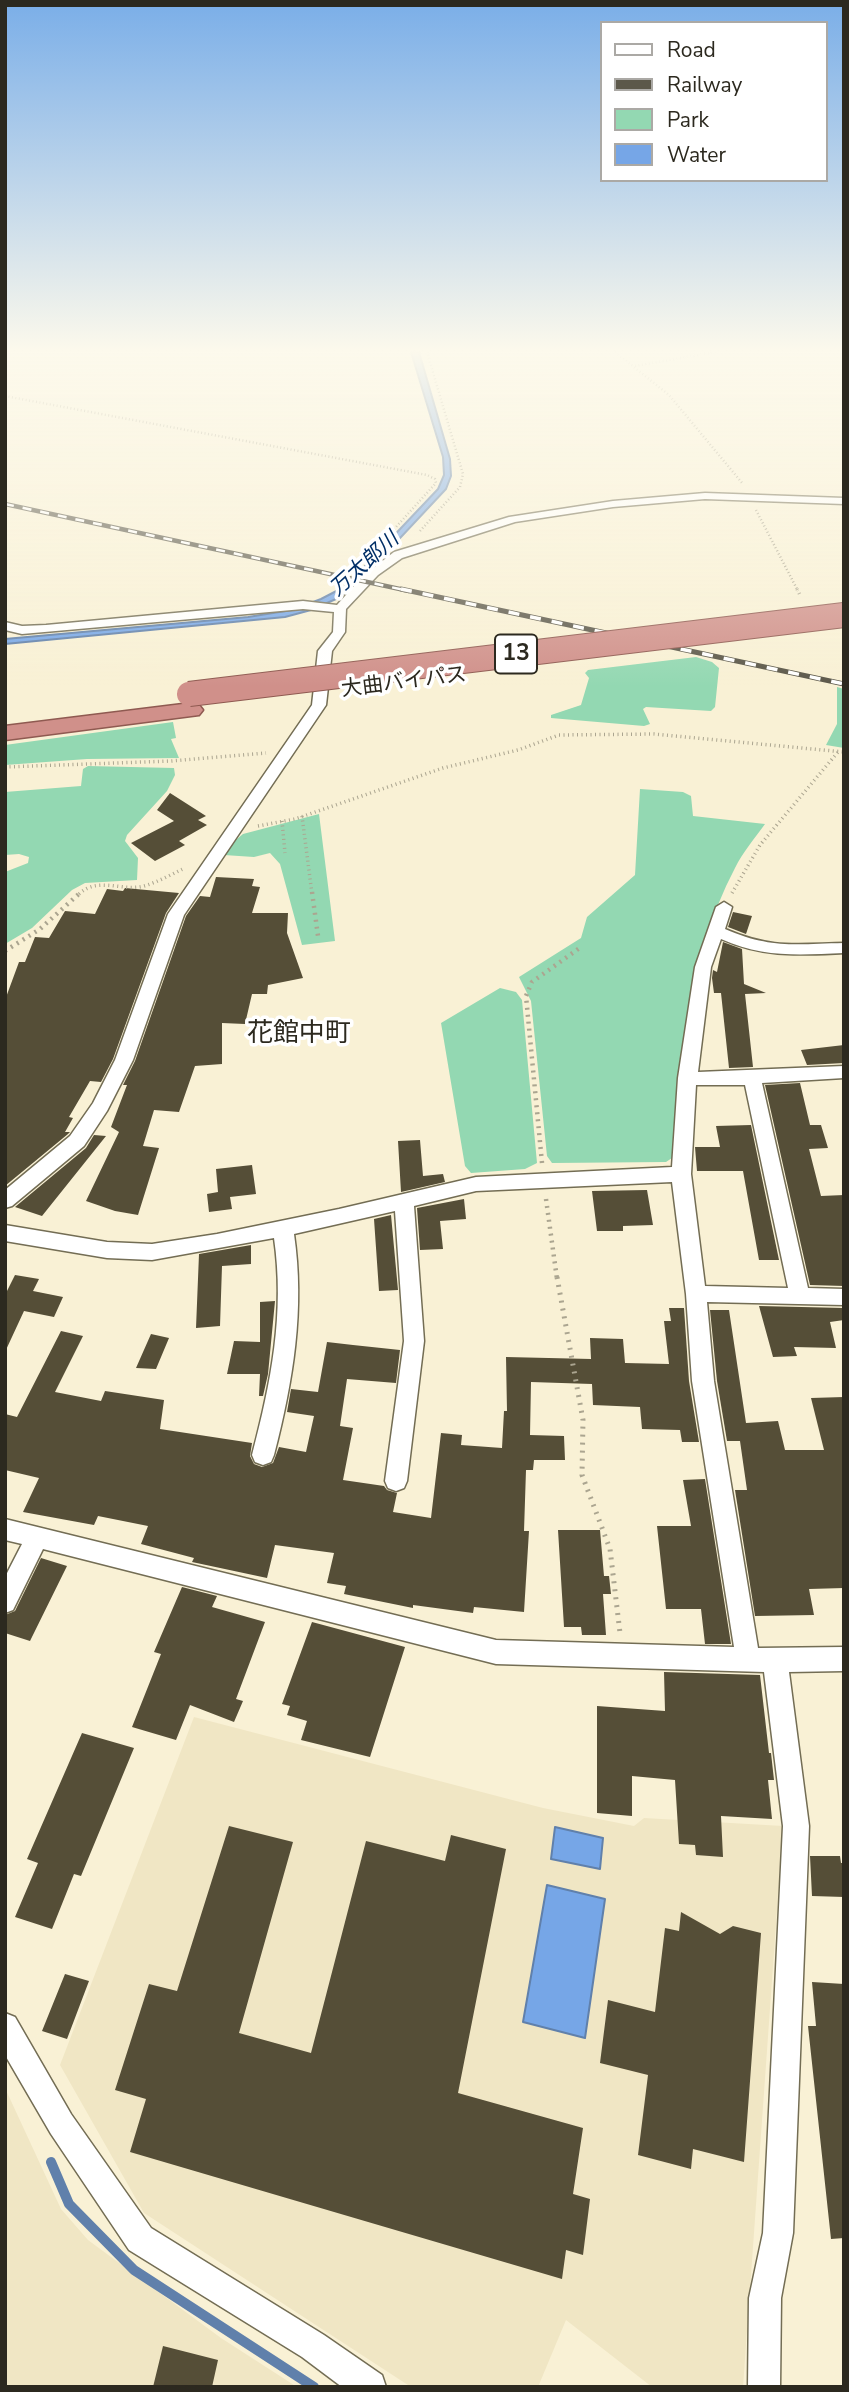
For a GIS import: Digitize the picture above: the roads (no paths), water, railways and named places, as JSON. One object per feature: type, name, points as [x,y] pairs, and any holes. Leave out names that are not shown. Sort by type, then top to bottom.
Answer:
[{"type":"highway","name":"大曲バイパス","points":[[5,733],[190,702],[844,615]]},
{"type":"highway","name":"大曲バイパス","points":[[5,717],[190,702],[844,629]]},
{"type":"street","points":[[5,626],[22,630],[46,629],[303,605],[333,607],[398,555],[513,519],[672,498],[844,501]]},
{"type":"street","points":[[5,1201],[76,1140],[101,1106],[124,1060],[176,914],[319,705],[325,651],[339,632],[333,607]]},
{"type":"street","points":[[724,906],[703,967],[687,1077],[681,1174],[696,1294],[703,1381],[796,1826],[778,2234],[765,2298],[764,2387]]},
{"type":"street","points":[[716,931],[750,946],[778,950],[844,948]]},
{"type":"street","points":[[687,1077],[714,1080],[844,1072]]},
{"type":"street","points":[[752,1077],[800,1296]]},
{"type":"street","points":[[5,1233],[107,1250],[152,1252],[283,1228],[476,1184],[681,1174]]},
{"type":"street","points":[[396,1481],[414,1341],[404,1201]]},
{"type":"street","points":[[264,1455],[282,1381],[291,1310],[288,1256],[283,1228]]},
{"type":"street","points":[[696,1294],[844,1297]]},
{"type":"street","points":[[5,1529],[496,1652],[762,1660],[844,1659]]},
{"type":"street","points":[[5,1602],[37,1538]]},
{"type":"street","points":[[5,2027],[61,2123],[140,2239],[313,2346],[370,2387]]},
{"type":"water","points":[[443,464],[450,464],[451,476],[446,489],[356,585],[336,599],[311,610],[285,617],[5,644],[5,639],[248,617],[292,610],[321,599],[346,586],[438,489],[444,475]]},
{"type":"water","points":[[555,1827],[603,1838],[600,1869],[551,1859]]},
{"type":"water","points":[[547,1885],[605,1899],[585,2038],[523,2022]]},
{"type":"waterway","points":[[51,2162],[69,2204],[134,2270],[314,2387]]},
{"type":"railway","points":[[5,504],[409,591]]},
{"type":"railway","points":[[401,589],[844,684]]},
{"type":"district","name":"花館中町","points":[[299,1035]]},
{"type":"water label","name":"万太郎川","points":[[365,565]]}]
